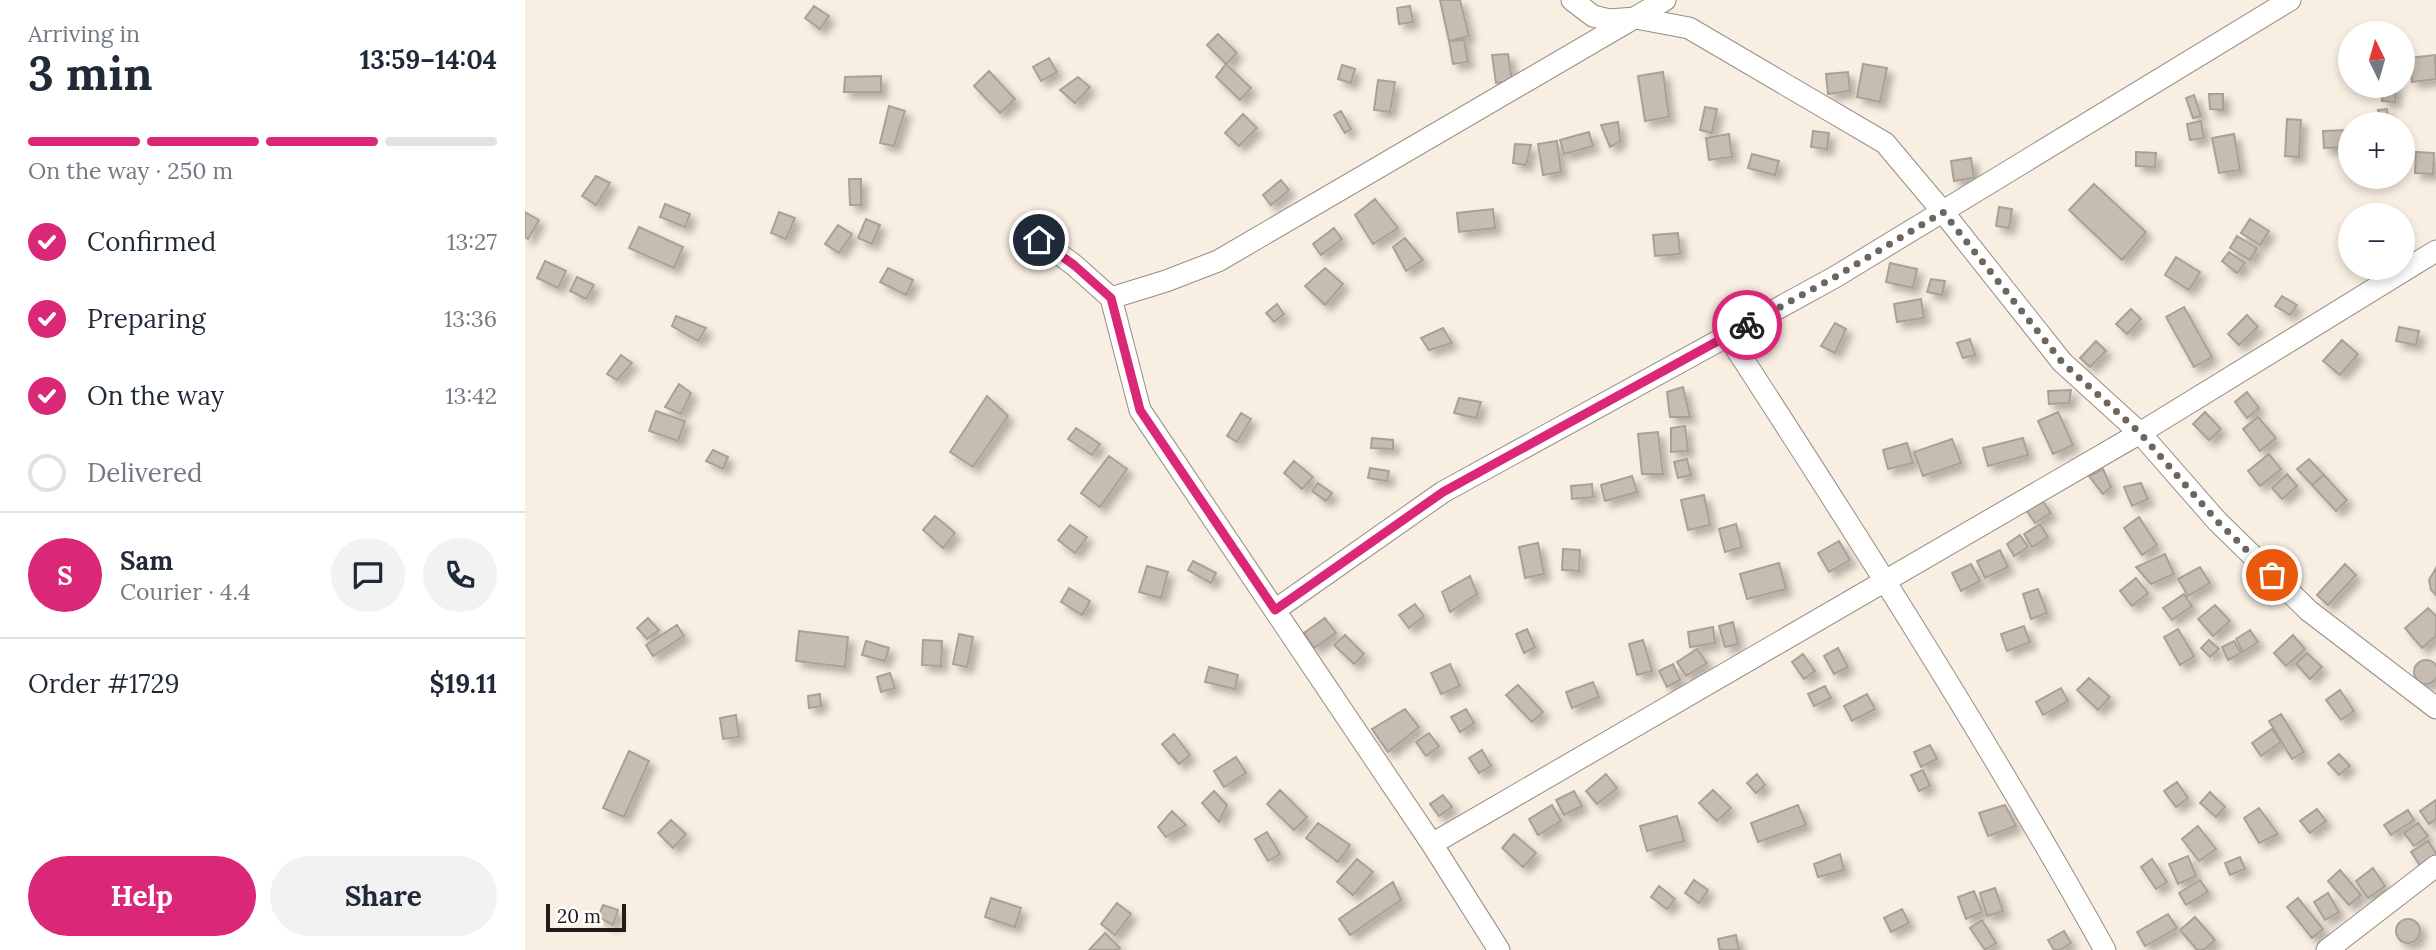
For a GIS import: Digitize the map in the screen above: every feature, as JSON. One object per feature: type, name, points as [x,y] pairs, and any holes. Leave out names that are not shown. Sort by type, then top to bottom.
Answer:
[{"type":"street","points":[[1572,0],[1593,16],[1609,20],[1636,18],[1689,28],[1885,143],[2062,362],[2140,433],[2217,521],[2309,611],[2436,708]]},
{"type":"street","points":[[1111,298],[1218,261],[1665,0]]},
{"type":"street","points":[[1275,610],[1443,492],[1835,277],[2290,0]]},
{"type":"street","points":[[1039,240],[1074,265],[1111,298],[1140,410],[1432,845],[1499,950]]},
{"type":"street","points":[[1432,845],[2140,433],[2436,251]]},
{"type":"street","points":[[1728,336],[1887,581],[2041,835],[2105,950]]},
{"type":"street","points":[[2327,950],[2436,866]]},
{"type":"building","points":[[1440,0],[1460,0],[1469,36],[1449,41]]},
{"type":"building","points":[[814,6],[829,16],[820,29],[805,18]]},
{"type":"building","points":[[1410,6],[1413,22],[1399,24],[1397,8]]},
{"type":"building","points":[[1218,34],[1237,53],[1226,64],[1207,45]]},
{"type":"building","points":[[1464,40],[1468,62],[1453,64],[1449,41]]},
{"type":"building","points":[[1508,54],[1512,81],[1496,83],[1492,55]]},
{"type":"building","points":[[2435,55],[2436,79],[2415,82],[2415,57]]},
{"type":"building","points":[[1049,58],[1057,72],[1041,81],[1033,67]]},
{"type":"building","points":[[1226,64],[1251,88],[1240,100],[1216,77]]},
{"type":"building","points":[[1863,64],[1887,68],[1880,102],[1857,97]]},
{"type":"building","points":[[1342,65],[1355,69],[1351,83],[1338,79]]},
{"type":"building","points":[[989,71],[1015,99],[1000,113],[974,86]]},
{"type":"building","points":[[1663,72],[1669,117],[1645,121],[1638,76]]},
{"type":"building","points":[[1848,72],[1850,91],[1828,94],[1826,74]]},
{"type":"building","points":[[881,76],[881,92],[844,92],[845,77]]},
{"type":"building","points":[[1078,77],[1090,87],[1075,103],[1060,90]]},
{"type":"building","points":[[1378,80],[1395,82],[1390,112],[1374,110]]},
{"type":"building","points":[[2209,94],[2223,94],[2223,110],[2210,109]]},
{"type":"building","points":[[2194,95],[2201,116],[2193,118],[2186,98]]},
{"type":"building","points":[[2382,98],[2395,98],[2395,102],[2382,101]]},
{"type":"building","points":[[889,106],[905,111],[894,146],[880,143]]},
{"type":"building","points":[[1705,107],[1717,109],[1712,133],[1700,130]]},
{"type":"building","points":[[1341,111],[1351,129],[1345,133],[1334,115]]},
{"type":"building","points":[[1243,114],[1257,128],[1239,146],[1225,133]]},
{"type":"building","points":[[2287,119],[2301,120],[2299,157],[2285,156]]},
{"type":"building","points":[[2201,121],[2204,138],[2190,140],[2187,124]]},
{"type":"building","points":[[1618,122],[1620,141],[1610,147],[1601,125]]},
{"type":"building","points":[[2338,130],[2338,147],[2324,148],[2323,131]]},
{"type":"building","points":[[1813,131],[1829,133],[1827,149],[1811,147]]},
{"type":"building","points":[[1589,132],[1593,146],[1564,154],[1560,140]]},
{"type":"building","points":[[1729,134],[1732,157],[1709,160],[1706,138]]},
{"type":"building","points":[[2234,134],[2240,170],[2219,173],[2212,138]]},
{"type":"building","points":[[1557,141],[1561,172],[1543,175],[1538,144]]},
{"type":"building","points":[[1515,144],[1531,145],[1526,165],[1513,163]]},
{"type":"building","points":[[2136,152],[2156,153],[2155,167],[2136,166]]},
{"type":"building","points":[[2416,152],[2434,153],[2433,174],[2415,173]]},
{"type":"building","points":[[1752,154],[1779,161],[1775,175],[1748,168]]},
{"type":"building","points":[[1971,158],[1974,178],[1954,181],[1951,161]]},
{"type":"building","points":[[596,176],[610,183],[596,205],[582,196]]},
{"type":"building","points":[[849,179],[861,179],[861,205],[850,205]]},
{"type":"building","points":[[1281,180],[1289,190],[1271,205],[1263,195]]},
{"type":"building","points":[[2094,184],[2146,232],[2122,260],[2069,210]]},
{"type":"building","points":[[1375,199],[1398,228],[1373,244],[1355,215]]},
{"type":"building","points":[[665,204],[690,214],[685,227],[660,217]]},
{"type":"building","points":[[1999,207],[2012,209],[2009,228],[1996,226]]},
{"type":"building","points":[[1493,209],[1495,228],[1459,232],[1457,213]]},
{"type":"building","points":[[525,212],[539,220],[528,239],[525,237]]},
{"type":"building","points":[[779,212],[795,218],[786,239],[771,233]]},
{"type":"building","points":[[866,219],[880,225],[872,244],[858,238]]},
{"type":"building","points":[[2250,219],[2269,231],[2260,245],[2241,233]]},
{"type":"building","points":[[838,225],[852,234],[839,253],[825,244]]},
{"type":"building","points":[[639,227],[683,247],[674,268],[629,248]]},
{"type":"building","points":[[1334,228],[1342,239],[1321,255],[1313,244]]},
{"type":"building","points":[[1678,233],[1680,254],[1655,256],[1653,235]]},
{"type":"building","points":[[2237,236],[2257,248],[2250,260],[2230,248]]},
{"type":"building","points":[[1405,238],[1423,260],[1406,271],[1393,247]]},
{"type":"building","points":[[2229,252],[2245,263],[2237,273],[2222,261]]},
{"type":"building","points":[[2176,257],[2200,272],[2189,290],[2165,275]]},
{"type":"building","points":[[545,261],[566,271],[558,288],[537,278]]},
{"type":"building","points":[[1890,263],[1917,269],[1913,288],[1886,282]]},
{"type":"building","points":[[888,268],[913,280],[906,295],[880,282]]},
{"type":"building","points":[[1325,268],[1343,284],[1325,305],[1305,286]]},
{"type":"building","points":[[577,277],[594,285],[586,299],[570,291]]},
{"type":"building","points":[[1931,279],[1945,281],[1942,295],[1927,292]]},
{"type":"building","points":[[2282,296],[2297,305],[2290,315],[2275,306]]},
{"type":"building","points":[[1921,299],[1924,318],[1897,322],[1894,304]]},
{"type":"building","points":[[1277,304],[1284,314],[1274,322],[1266,313]]},
{"type":"building","points":[[2184,307],[2212,357],[2194,367],[2166,317]]},
{"type":"building","points":[[2131,309],[2141,319],[2127,334],[2116,324]]},
{"type":"building","points":[[2247,315],[2258,327],[2239,345],[2228,334]]},
{"type":"building","points":[[676,316],[706,328],[698,341],[672,326]]},
{"type":"building","points":[[1835,323],[1846,329],[1835,353],[1821,346]]},
{"type":"building","points":[[2399,327],[2419,331],[2416,345],[2396,341]]},
{"type":"building","points":[[1443,328],[1452,343],[1429,350],[1421,338]]},
{"type":"building","points":[[1970,339],[1975,355],[1963,358],[1957,343]]},
{"type":"building","points":[[2342,340],[2358,354],[2340,375],[2323,361]]},
{"type":"building","points":[[2096,341],[2106,351],[2090,367],[2080,358]]},
{"type":"building","points":[[621,355],[632,363],[617,380],[607,374]]},
{"type":"building","points":[[679,384],[691,393],[681,414],[665,407]]},
{"type":"building","points":[[1683,387],[1690,417],[1670,417],[1667,392]]},
{"type":"building","points":[[2071,390],[2069,403],[2049,404],[2048,391]]},
{"type":"building","points":[[2247,392],[2259,408],[2247,418],[2235,402]]},
{"type":"building","points":[[987,396],[1008,416],[973,467],[950,452]]},
{"type":"building","points":[[1459,398],[1481,402],[1476,418],[1454,413]]},
{"type":"building","points":[[656,411],[685,421],[678,441],[649,431]]},
{"type":"building","points":[[2058,412],[2073,445],[2053,454],[2038,421]]},
{"type":"building","points":[[2205,412],[2221,429],[2209,440],[2193,424]]},
{"type":"building","points":[[1241,413],[1251,419],[1237,442],[1227,436]]},
{"type":"building","points":[[2258,417],[2276,438],[2260,451],[2243,429]]},
{"type":"building","points":[[1685,426],[1688,451],[1671,452],[1671,428]]},
{"type":"building","points":[[1076,428],[1100,444],[1092,455],[1068,439]]},
{"type":"building","points":[[1658,432],[1663,474],[1642,474],[1638,434]]},
{"type":"building","points":[[1372,438],[1393,440],[1393,449],[1371,448]]},
{"type":"building","points":[[2023,438],[2028,455],[1988,466],[1983,448]]},
{"type":"building","points":[[1952,439],[1961,463],[1923,476],[1914,452]]},
{"type":"building","points":[[1907,443],[1913,463],[1888,469],[1883,450]]},
{"type":"building","points":[[713,450],[728,457],[723,469],[706,461]]},
{"type":"building","points":[[2269,454],[2281,469],[2260,486],[2248,471]]},
{"type":"building","points":[[1109,456],[1127,469],[1100,507],[1081,493]]},
{"type":"building","points":[[1687,459],[1691,475],[1678,478],[1674,462]]},
{"type":"building","points":[[2309,459],[2324,475],[2312,485],[2297,469]]},
{"type":"building","points":[[1294,461],[1313,477],[1302,489],[1284,473]]},
{"type":"building","points":[[1370,468],[1389,471],[1387,481],[1368,478]]},
{"type":"building","points":[[2103,469],[2111,487],[2103,494],[2089,476]]},
{"type":"building","points":[[2287,474],[2297,486],[2282,499],[2272,488]]},
{"type":"building","points":[[2324,475],[2347,500],[2336,511],[2312,485]]},
{"type":"building","points":[[1632,476],[1637,492],[1605,501],[1601,485]]},
{"type":"building","points":[[1318,483],[1332,493],[1326,501],[1312,491]]},
{"type":"building","points":[[2141,483],[2148,499],[2132,506],[2124,487]]},
{"type":"building","points":[[1592,484],[1593,497],[1572,499],[1571,486]]},
{"type":"building","points":[[1704,495],[1710,525],[1688,530],[1681,500]]},
{"type":"building","points":[[2040,497],[2051,513],[2035,523],[2024,507]]},
{"type":"building","points":[[935,516],[955,533],[943,548],[923,530]]},
{"type":"building","points":[[2139,517],[2157,545],[2142,555],[2124,528]]},
{"type":"building","points":[[1736,524],[1742,547],[1725,552],[1719,529]]},
{"type":"building","points":[[2040,524],[2048,537],[2032,547],[2024,534]]},
{"type":"building","points":[[1070,525],[1087,537],[1075,553],[1058,540]]},
{"type":"building","points":[[2020,535],[2028,547],[2014,556],[2007,544]]},
{"type":"building","points":[[1839,541],[1850,560],[1829,572],[1818,553]]},
{"type":"building","points":[[1538,543],[1544,574],[1525,578],[1519,547]]},
{"type":"building","points":[[1563,549],[1580,550],[1579,571],[1562,570]]},
{"type":"building","points":[[2000,550],[2008,567],[1985,578],[1977,561]]},
{"type":"building","points":[[2165,554],[2174,574],[2151,584],[2136,567]]},
{"type":"building","points":[[1193,561],[1216,573],[1211,583],[1188,570]]},
{"type":"building","points":[[1779,563],[1786,589],[1747,599],[1740,574]]},
{"type":"building","points":[[1971,564],[1980,581],[1961,591],[1952,573]]},
{"type":"building","points":[[2345,564],[2356,575],[2328,605],[2317,595]]},
{"type":"building","points":[[1147,566],[1168,572],[1161,598],[1139,592]]},
{"type":"building","points":[[2200,567],[2210,583],[2188,596],[2178,579]]},
{"type":"building","points":[[2436,568],[2436,595],[2431,590],[2429,580]]},
{"type":"building","points":[[1470,576],[1477,594],[1450,612],[1442,592]]},
{"type":"building","points":[[2136,578],[2148,593],[2132,606],[2120,591]]},
{"type":"building","points":[[1069,588],[1090,601],[1082,615],[1061,602]]},
{"type":"building","points":[[2038,589],[2047,613],[2031,619],[2023,594]]},
{"type":"building","points":[[2184,594],[2192,606],[2172,620],[2163,608]]},
{"type":"building","points":[[1415,604],[1424,616],[1409,628],[1399,615]]},
{"type":"building","points":[[2215,605],[2230,621],[2213,636],[2198,619]]},
{"type":"building","points":[[2428,608],[2436,616],[2436,636],[2422,648],[2405,628]]},
{"type":"building","points":[[648,618],[659,630],[647,639],[637,628]]},
{"type":"building","points":[[1325,618],[1336,633],[1314,648],[1304,633]]},
{"type":"building","points":[[1733,622],[1738,644],[1725,647],[1719,626]]},
{"type":"building","points":[[677,625],[684,636],[653,656],[646,645]]},
{"type":"building","points":[[2024,626],[2030,642],[2007,651],[2001,634]]},
{"type":"building","points":[[1713,627],[1715,643],[1690,647],[1688,632]]},
{"type":"building","points":[[1527,629],[1535,647],[1524,653],[1516,634]]},
{"type":"building","points":[[2178,629],[2194,656],[2180,665],[2164,637]]},
{"type":"building","points":[[2250,630],[2258,642],[2243,652],[2236,639]]},
{"type":"building","points":[[799,631],[848,637],[845,667],[796,661]]},
{"type":"building","points":[[959,634],[973,637],[967,667],[953,664]]},
{"type":"building","points":[[1345,635],[1364,654],[1354,664],[1334,645]]},
{"type":"building","points":[[2293,635],[2305,649],[2286,666],[2274,653]]},
{"type":"building","points":[[923,640],[942,641],[941,666],[922,665]]},
{"type":"building","points":[[1643,640],[1652,671],[1637,675],[1629,644]]},
{"type":"building","points":[[2209,640],[2219,649],[2210,657],[2201,648]]},
{"type":"building","points":[[866,641],[889,648],[885,661],[862,655]]},
{"type":"building","points":[[2234,641],[2241,653],[2228,660],[2222,647]]},
{"type":"building","points":[[1838,648],[1848,667],[1834,674],[1824,656]]},
{"type":"building","points":[[1697,649],[1707,663],[1686,676],[1677,662]]},
{"type":"building","points":[[2307,653],[2322,667],[2310,679],[2296,664]]},
{"type":"building","points":[[1803,654],[1815,671],[1804,679],[1792,662]]},
{"type":"building","points":[[2426,660],[2434,664],[2437,676],[2434,680],[2426,684],[2418,680],[2414,672],[2418,664]]},
{"type":"building","points":[[1450,664],[1460,686],[1441,694],[1431,673]]},
{"type":"building","points":[[1673,664],[1680,680],[1667,687],[1659,671]]},
{"type":"building","points":[[1209,667],[1238,675],[1235,689],[1205,682]]},
{"type":"building","points":[[890,673],[895,688],[881,692],[877,677]]},
{"type":"building","points":[[2089,678],[2110,697],[2098,710],[2077,690]]},
{"type":"building","points":[[1593,682],[1599,697],[1572,708],[1566,692]]},
{"type":"building","points":[[1518,685],[1543,712],[1532,722],[1506,695]]},
{"type":"building","points":[[1825,686],[1831,698],[1814,706],[1808,694]]},
{"type":"building","points":[[2061,688],[2068,701],[2043,715],[2036,702]]},
{"type":"building","points":[[2340,690],[2354,711],[2341,720],[2326,700]]},
{"type":"building","points":[[820,694],[821,706],[809,708],[808,696]]},
{"type":"building","points":[[1867,694],[1875,709],[1852,721],[1844,706]]},
{"type":"building","points":[[1405,709],[1419,727],[1388,752],[1372,729]]},
{"type":"building","points":[[1466,709],[1474,723],[1460,732],[1451,717]]},
{"type":"building","points":[[2281,714],[2304,752],[2292,759],[2269,721]]},
{"type":"building","points":[[736,715],[739,737],[723,739],[720,718]]},
{"type":"building","points":[[2272,729],[2281,742],[2261,756],[2252,743]]},
{"type":"building","points":[[1429,733],[1439,746],[1426,756],[1416,742]]},
{"type":"building","points":[[1174,734],[1190,755],[1179,764],[1162,744]]},
{"type":"building","points":[[1930,745],[1937,759],[1921,767],[1914,752]]},
{"type":"building","points":[[1482,750],[1491,766],[1479,773],[1469,758]]},
{"type":"building","points":[[629,751],[649,761],[624,817],[603,808]]},
{"type":"building","points":[[2339,754],[2350,766],[2339,775],[2328,763]]},
{"type":"building","points":[[1236,757],[1246,773],[1224,787],[1214,771]]},
{"type":"building","points":[[1923,770],[1930,786],[1919,791],[1911,775]]},
{"type":"building","points":[[1606,774],[1617,788],[1597,804],[1586,791]]},
{"type":"building","points":[[1757,774],[1765,785],[1756,793],[1747,783]]},
{"type":"building","points":[[2177,782],[2188,798],[2176,807],[2164,791]]},
{"type":"building","points":[[1280,790],[1307,817],[1294,830],[1267,804]]},
{"type":"building","points":[[1713,790],[1731,808],[1717,821],[1699,803]]},
{"type":"building","points":[[1214,791],[1227,805],[1219,822],[1202,803]]},
{"type":"building","points":[[1574,791],[1582,806],[1564,815],[1556,800]]},
{"type":"building","points":[[2210,792],[2225,807],[2216,817],[2200,803]]},
{"type":"building","points":[[1443,795],[1452,807],[1439,816],[1430,804]]},
{"type":"building","points":[[2436,800],[2436,819],[2429,824],[2420,811]]},
{"type":"building","points":[[1552,805],[1561,821],[1538,835],[1529,819]]},
{"type":"building","points":[[1798,805],[1806,825],[1758,842],[1751,823]]},
{"type":"building","points":[[2005,805],[2016,826],[1988,836],[1979,813]]},
{"type":"building","points":[[2259,808],[2278,834],[2259,843],[2244,818]]},
{"type":"building","points":[[2317,809],[2326,821],[2310,833],[2300,821]]},
{"type":"building","points":[[2408,810],[2414,820],[2391,835],[2384,825]]},
{"type":"building","points":[[1172,811],[1186,825],[1166,837],[1158,827]]},
{"type":"building","points":[[1677,816],[1684,841],[1647,851],[1640,826]]},
{"type":"building","points":[[671,820],[686,834],[673,848],[658,833]]},
{"type":"building","points":[[1318,823],[1350,845],[1338,862],[1306,838]]},
{"type":"building","points":[[2418,823],[2428,836],[2414,846],[2404,833]]},
{"type":"building","points":[[2198,826],[2216,849],[2199,861],[2182,839]]},
{"type":"building","points":[[1267,832],[1280,854],[1268,861],[1255,839]]},
{"type":"building","points":[[1514,834],[1536,853],[1523,867],[1502,848]]},
{"type":"building","points":[[2428,841],[2436,853],[2436,858],[2421,867],[2411,852]]},
{"type":"building","points":[[1840,854],[1844,870],[1818,877],[1814,864]]},
{"type":"building","points":[[2188,856],[2196,876],[2178,884],[2169,864]]},
{"type":"building","points":[[2240,857],[2245,869],[2230,875],[2225,863]]},
{"type":"building","points":[[1357,859],[1373,872],[1353,895],[1337,882]]},
{"type":"building","points":[[2152,859],[2167,882],[2156,889],[2141,867]]},
{"type":"building","points":[[2373,868],[2385,886],[2368,898],[2356,881]]},
{"type":"building","points":[[2340,870],[2361,895],[2349,905],[2328,881]]},
{"type":"building","points":[[1694,880],[1708,890],[1699,903],[1685,893]]},
{"type":"building","points":[[2200,880],[2208,892],[2186,905],[2179,893]]},
{"type":"building","points":[[1393,882],[1401,900],[1350,935],[1339,919]]},
{"type":"building","points":[[1659,886],[1675,899],[1667,909],[1651,897]]},
{"type":"building","points":[[1995,888],[2003,911],[1987,916],[1980,893]]},
{"type":"building","points":[[1974,891],[1982,912],[1966,919],[1958,897]]},
{"type":"building","points":[[2328,893],[2339,912],[2325,920],[2314,902]]},
{"type":"building","points":[[991,898],[1021,908],[1015,927],[985,917]]},
{"type":"building","points":[[2298,898],[2323,929],[2312,938],[2287,907]]},
{"type":"building","points":[[1117,903],[1131,914],[1115,935],[1101,924]]},
{"type":"building","points":[[603,905],[618,910],[613,925],[598,917]]},
{"type":"building","points":[[1902,909],[1909,923],[1891,932],[1884,918]]},
{"type":"building","points":[[2168,914],[2177,928],[2145,946],[2137,932]]},
{"type":"building","points":[[2195,917],[2215,940],[2204,950],[2197,950],[2180,930]]},
{"type":"building","points":[[2408,919],[2416,923],[2420,931],[2416,939],[2408,943],[2400,939],[2396,931],[2400,923]]},
{"type":"building","points":[[1982,920],[1996,943],[1985,950],[1970,928]]},
{"type":"building","points":[[2064,931],[2071,943],[2060,950],[2054,950],[2048,940]]},
{"type":"building","points":[[1105,933],[1120,948],[1089,950]]},
{"type":"building","points":[[1736,935],[1739,950],[1720,950],[1718,939]]},
{"type":"way so far","points":[[1747,325],[1835,277],[1943,212],[2062,362],[2140,433],[2217,521],[2272,575]]},
{"type":"route","points":[[1039,240],[1074,265],[1111,298],[1140,410],[1275,610],[1443,492],[1747,325]]}]
